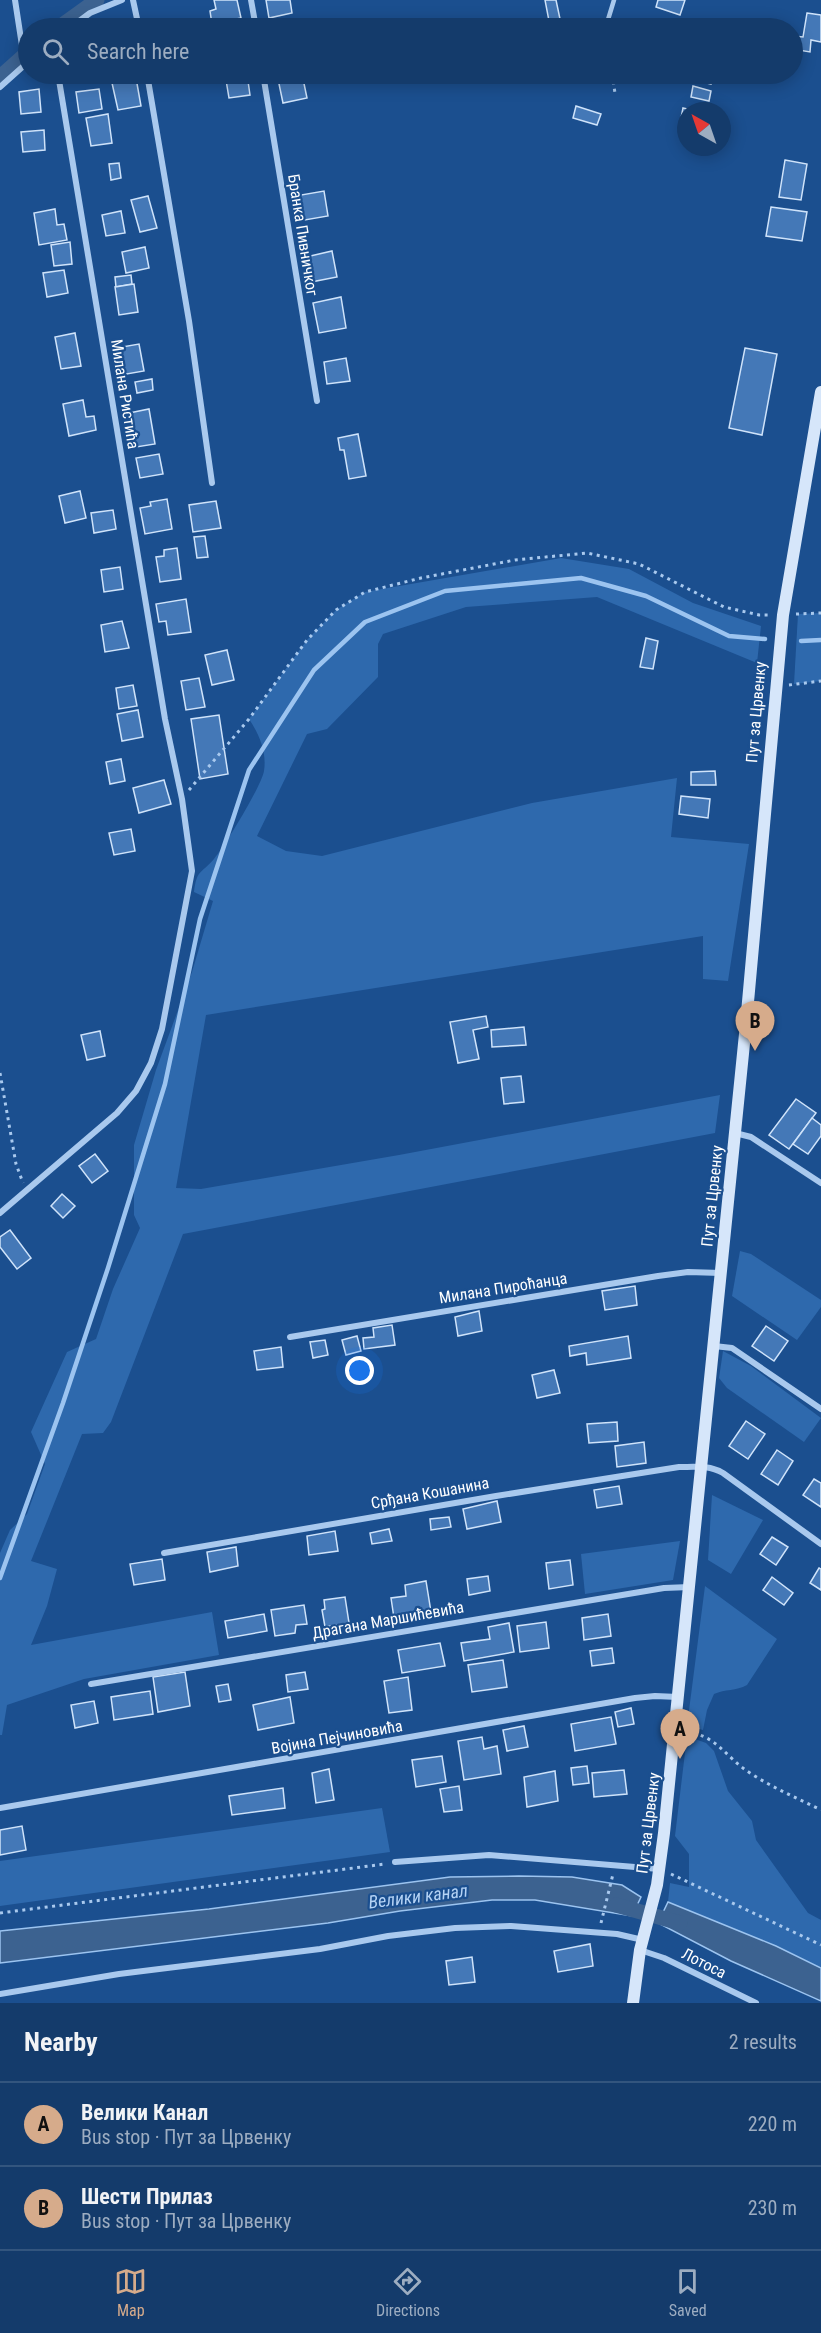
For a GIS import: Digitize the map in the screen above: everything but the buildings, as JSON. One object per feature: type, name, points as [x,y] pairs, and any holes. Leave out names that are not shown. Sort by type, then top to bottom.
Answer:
[{"type":"street","points":[[15,0],[18,18]]},
{"type":"street","points":[[83,18],[122,0]]},
{"type":"street","points":[[133,0],[137,18]]},
{"type":"street","points":[[251,0],[254,18]]},
{"type":"street","points":[[0,87],[18,71]]},
{"type":"street","name":"Милана Ристића","points":[[0,1213],[117,1113],[136,1091],[151,1063],[162,1029],[192,870],[182,799],[165,719],[60,84]]},
{"type":"street","points":[[149,84],[187,310],[212,483]]},
{"type":"street","name":"Бранка Пивничког","points":[[265,84],[317,401]]},
{"type":"street","name":"Пут за Црвенку","points":[[633,2003],[647,1919],[659,1869],[675,1730],[735,1133],[783,615],[821,392]]},
{"type":"street","points":[[735,1133],[751,1137],[821,1183]]},
{"type":"street","name":"Милана Пироћанца","points":[[290,1337],[658,1276],[688,1272],[721,1273]]},
{"type":"street","points":[[714,1346],[732,1348],[821,1409]]},
{"type":"street","name":"Срђана Кошанина","points":[[164,1553],[519,1492],[679,1467],[701,1467]]},
{"type":"street","points":[[701,1467],[716,1469],[723,1473],[821,1544]]},
{"type":"street","name":"Драгана Маршићевића","points":[[91,1684],[664,1588],[690,1587]]},
{"type":"street","name":"Војина Пејчиновића","points":[[0,1808],[635,1698],[678,1697]]},
{"type":"street","points":[[395,1862],[489,1855],[659,1869]]},
{"type":"street","name":"Лотоса","points":[[0,1994],[119,1974],[320,1949],[388,1936],[487,1926],[617,1934],[756,2003]]},
{"type":"lane","points":[[609,18],[614,0]]},
{"type":"path","points":[[614,84],[615,93]]},
{"type":"path","points":[[182,799],[249,719],[307,640],[336,610],[365,592],[421,578],[515,560],[587,553],[639,564],[724,607],[759,615],[821,613]]},
{"type":"path","points":[[775,687],[821,681]]},
{"type":"path","points":[[0,1073],[16,1164],[26,1190]]},
{"type":"path","points":[[675,1730],[707,1737],[747,1771],[821,1810]]},
{"type":"path","points":[[0,1913],[395,1862]]},
{"type":"path","points":[[659,1869],[821,1945]]},
{"type":"path","points":[[601,1920],[612,1879]]},
{"type":"shaded area","points":[[561,558],[629,569],[693,603],[761,626],[757,663],[597,597],[466,607],[383,634],[378,644],[378,677],[327,729],[307,734],[257,836],[286,851],[322,856],[532,803],[677,778],[671,837],[749,844],[728,981],[703,979],[703,936],[206,1015],[176,1188],[201,1189],[399,1155],[720,1095],[715,1133],[183,1234],[111,1422],[103,1433],[82,1434],[31,1561],[57,1569],[47,1606],[31,1645],[212,1612],[219,1655],[84,1679],[7,1705],[2,1735],[0,1735],[0,1553],[10,1530],[27,1514],[45,1464],[31,1432],[67,1352],[96,1339],[113,1289],[140,1228],[134,1215],[134,1145],[156,1070],[192,972],[213,901],[194,892],[196,879],[214,859],[234,829],[257,789],[264,771],[261,744],[249,719],[307,640],[336,610],[365,592]]},
{"type":"shaded area","points":[[821,613],[821,681],[794,684],[798,614]]},
{"type":"shaded area","points":[[740,1251],[751,1254],[821,1300],[821,1307],[797,1340],[732,1296]]},
{"type":"shaded area","points":[[723,1351],[751,1366],[821,1418],[804,1442],[727,1388],[719,1378]]},
{"type":"shaded area","points":[[712,1495],[763,1520],[731,1574],[708,1560]]},
{"type":"shaded area","points":[[680,1541],[673,1580],[585,1594],[581,1554]]},
{"type":"shaded area","points":[[705,1586],[777,1639],[747,1685],[714,1694],[707,1710],[703,1730],[687,1726]]},
{"type":"shaded area","points":[[687,1736],[706,1743],[714,1751],[728,1791],[752,1821],[756,1840],[808,1913],[821,1920],[821,1968],[776,1946],[668,1902],[670,1883],[689,1887],[689,1854],[675,1836]]},
{"type":"shaded area","points":[[382,1808],[390,1852],[0,1906],[0,1861]]},
{"type":"water","points":[[450,1877],[572,1877],[622,1885],[641,1897],[632,1916],[535,1900],[492,1900],[400,1911],[328,1923],[0,1963],[0,1931],[209,1909]]},
{"type":"water","points":[[668,1902],[776,1946],[821,1968],[821,2001],[731,1961],[658,1923]]},
{"type":"waterway","points":[[72,18],[97,0]]},
{"type":"waterway","points":[[0,77],[18,61]]},
{"type":"waterway","points":[[0,1578],[63,1403],[165,1084],[200,919],[249,770],[314,670],[365,622],[445,591],[581,578],[646,596],[729,636],[765,639]]},
{"type":"waterway","points":[[801,641],[821,640]]},
{"type":"waterway","name":"Велики канал","points":[[616,1905],[680,1923]]},
{"type":"place","name":"Шести Прилаз","points":[[755,1051]]},
{"type":"place","name":"Велики Канал","points":[[680,1759]]}]
